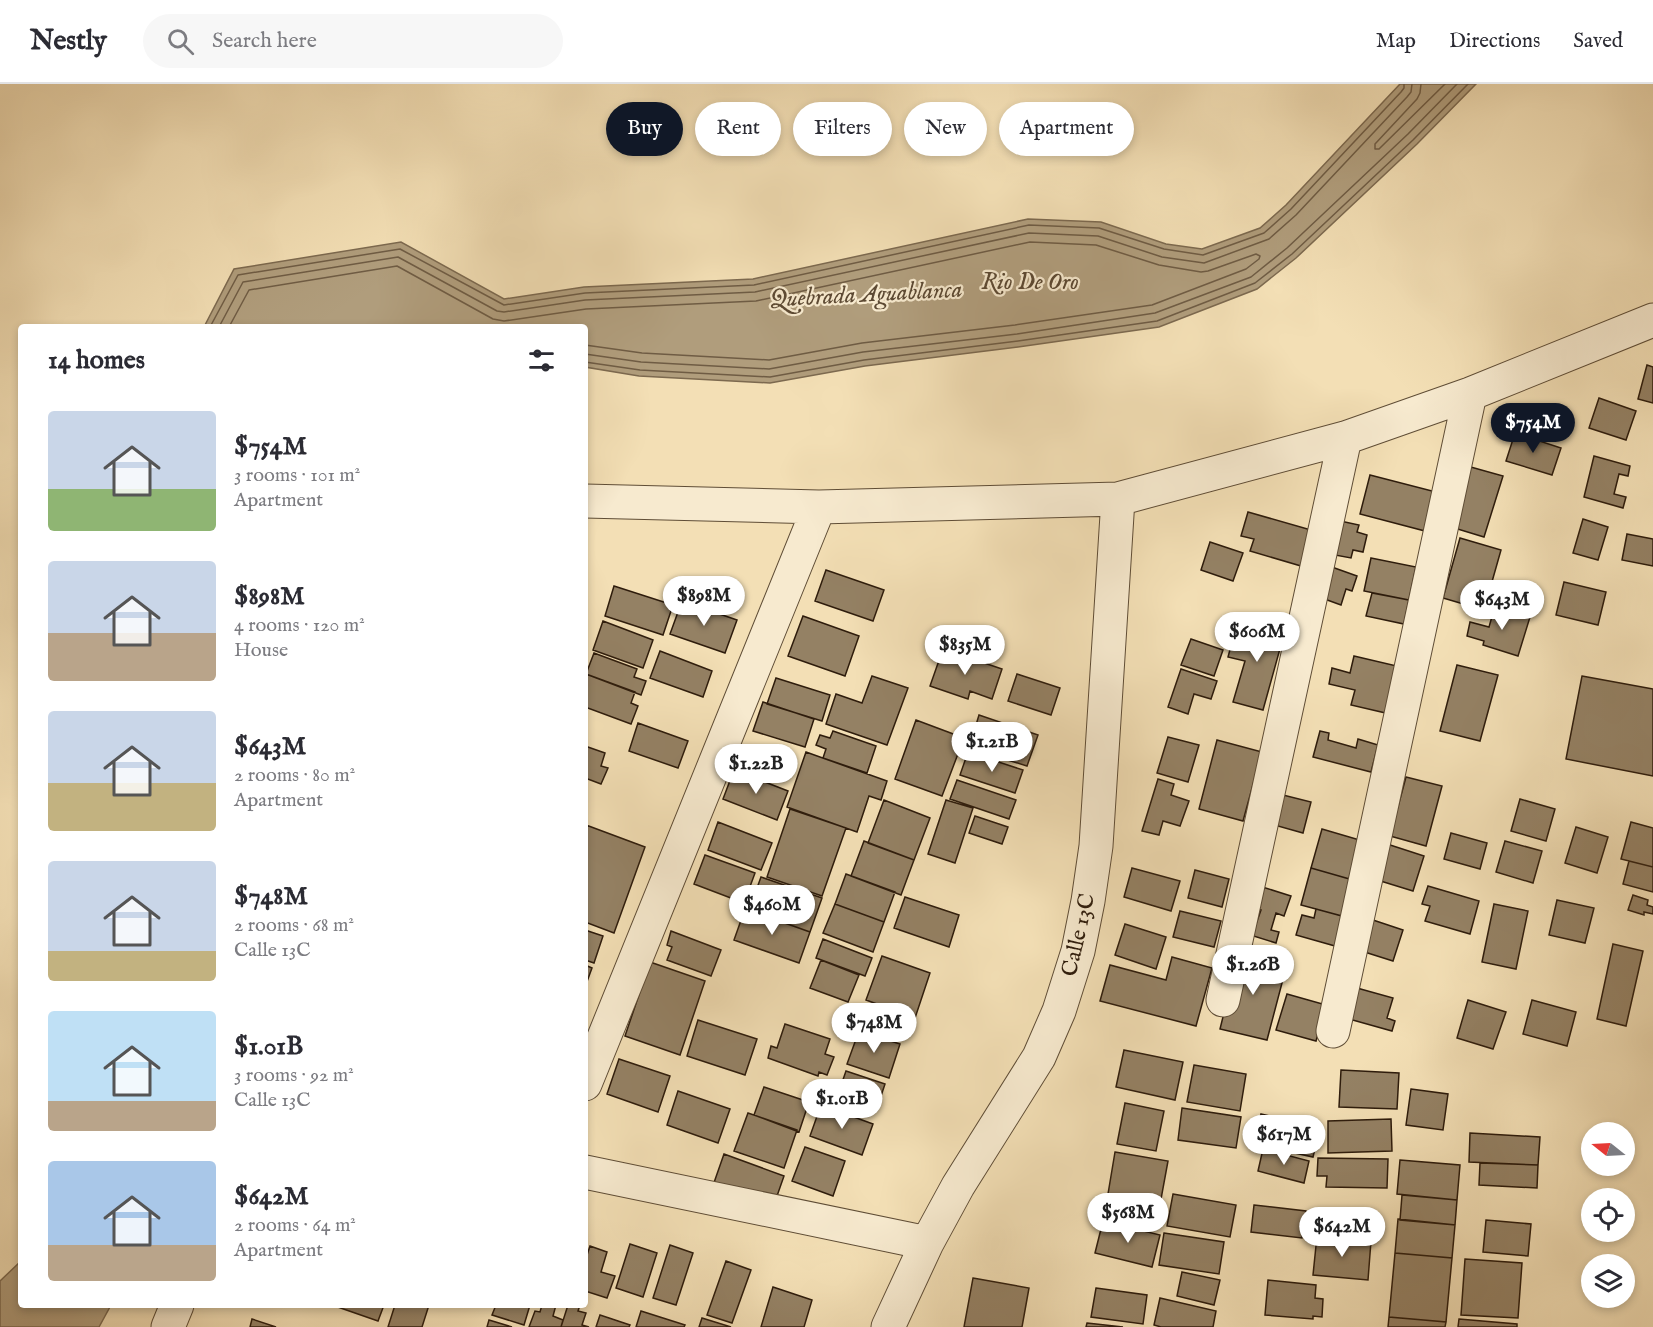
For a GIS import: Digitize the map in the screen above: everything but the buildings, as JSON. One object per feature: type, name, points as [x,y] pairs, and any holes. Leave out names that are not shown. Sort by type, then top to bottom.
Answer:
[{"type":"street","points":[[588,501],[819,507],[1118,499],[1345,438],[1470,394],[1653,321]]},
{"type":"street","points":[[1333,1030],[1470,394]]},
{"type":"street","points":[[1223,1000],[1345,438]]},
{"type":"street","name":"Calle 13C","points":[[888,1327],[927,1243],[958,1186],[1039,1057],[1059,1011],[1078,951],[1096,846],[1118,499]]},
{"type":"street","points":[[588,1077],[819,507]]},
{"type":"street","points":[[588,1173],[927,1243]]},
{"type":"street","points":[[168,1327],[176,1308]]},
{"type":"water","name":"Rio De Oro","points":[[1400,84],[1476,84],[1417,144],[1296,258],[1257,289],[1159,327],[865,366],[770,383],[639,376],[588,368],[588,324],[206,324],[234,269],[401,242],[504,299],[584,287],[753,279],[1028,219],[1101,222],[1166,244],[1202,249],[1260,228],[1286,205]]},
{"type":"water","points":[[18,1264],[18,1308],[109,1308],[99,1327],[0,1327],[0,1281]]},
{"type":"water label","name":"Quebrada Aguablanca","points":[[866,295]]}]
